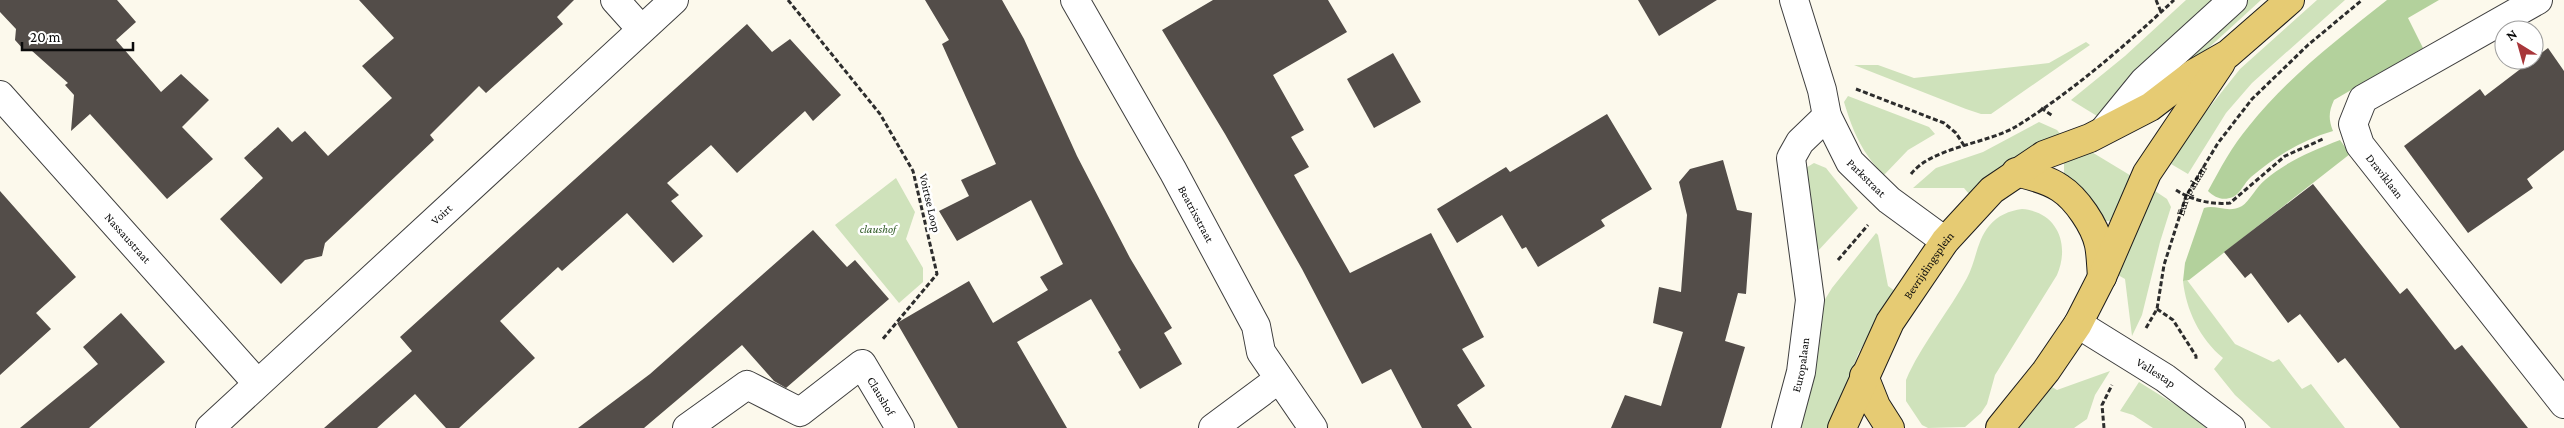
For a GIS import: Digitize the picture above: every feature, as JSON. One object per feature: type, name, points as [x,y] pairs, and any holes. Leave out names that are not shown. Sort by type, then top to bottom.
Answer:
[{"type":"main road","points":[[2016,172],[2044,156],[2090,138],[2150,107],[2193,74],[2228,54],[2290,0]]},
{"type":"main road","points":[[2000,428],[2046,371],[2078,324],[2102,277],[2147,173],[2176,127],[2228,54]]},
{"type":"main road","points":[[2016,172],[2043,179],[2061,188],[2074,201],[2099,244],[2102,277]]},
{"type":"main road","name":"Bevrijdingsplein","points":[[1864,376],[1890,322],[1945,241],[1992,190],[2016,172]]},
{"type":"main road","points":[[1842,428],[1864,376]]},
{"type":"main road","points":[[1864,376],[1876,406],[1890,428]]},
{"type":"street","points":[[615,0],[641,29]]},
{"type":"street","name":"Voirt","points":[[210,428],[674,0]]},
{"type":"street","name":"Beatrixstraat","points":[[1075,0],[1173,171],[1256,326],[1261,352],[1314,428]]},
{"type":"street","name":"Parkstraat","points":[[1794,0],[1825,103],[1850,162],[1889,200],[1945,241]]},
{"type":"street","points":[[2104,130],[2144,81],[2233,0]]},
{"type":"street","points":[[2353,124],[2363,99],[2538,0]]},
{"type":"street","name":"Nassaustraat","points":[[0,96],[257,383]]},
{"type":"street","name":"Europalaan","points":[[1786,428],[1801,372],[1810,300],[1791,158],[1825,103]]},
{"type":"street","name":"Draviklaan","points":[[2353,124],[2360,145],[2564,404]]},
{"type":"street","name":"Vallestap","points":[[2078,324],[2201,403],[2231,428]]},
{"type":"street","points":[[687,428],[747,385],[800,412],[862,364]]},
{"type":"street","name":"Claushof","points":[[862,364],[900,428]]},
{"type":"street","points":[[1213,428],[1279,379]]},
{"type":"path","name":"Voirtse Loop","points":[[788,0],[880,114],[913,170],[937,274],[862,364]]},
{"type":"path","points":[[2156,0],[2161,12]]},
{"type":"path","points":[[1810,300],[1839,259],[1920,166],[1940,155],[1966,147],[2016,126],[2089,74],[2174,0]]},
{"type":"path","name":"Europalaan","points":[[2104,428],[2102,406],[2157,309],[2164,265],[2186,196],[2218,143],[2252,99],[2308,45],[2362,0]]},
{"type":"path","points":[[1825,103],[1852,87],[1944,123],[1966,147]]},
{"type":"path","points":[[2186,196],[2219,204],[2230,203],[2285,156],[2353,124]]},
{"type":"green space","points":[[2186,0],[2214,0],[2145,66],[2097,116],[2071,100],[2125,56]]},
{"type":"green space","points":[[2245,0],[2261,0],[2180,74],[2172,66]]},
{"type":"green space","points":[[2317,0],[2345,0],[2252,83],[2226,113],[2188,174],[2171,164],[2193,128],[2240,69]]},
{"type":"green space","points":[[2387,0],[2439,0],[2408,18],[2423,48],[2334,100],[2330,115],[2333,131],[2300,144],[2270,162],[2251,177],[2233,197],[2219,198],[2208,191],[2237,142],[2264,108],[2314,59]]},
{"type":"green space","points":[[2086,42],[2090,45],[1991,114],[1981,114],[1966,109],[1854,65],[1878,65],[1914,78],[2049,63]]},
{"type":"green space","points":[[1848,96],[1929,127],[1935,134],[1908,150],[1884,175],[1870,159],[1855,132],[1844,102]]},
{"type":"green space","points":[[2039,122],[2057,130],[2061,135],[1988,178],[1969,194],[1964,188],[1913,188],[1936,168],[1983,152]]},
{"type":"green space","points":[[2340,140],[2350,154],[2189,280],[2183,281],[2185,263],[2204,208],[2232,209],[2242,206],[2273,173],[2310,152]]},
{"type":"green space","points":[[2090,151],[2133,177],[2116,221],[2102,221],[2087,193],[2064,174],[2064,160]]},
{"type":"green space","points":[[1814,163],[1826,168],[1858,208],[1815,254],[1804,169]]},
{"type":"green space","name":"claushof","points":[[896,178],[915,212],[906,239],[923,268],[923,282],[899,303],[835,225]]},
{"type":"green space","points":[[2155,191],[2167,199],[2171,207],[2160,242],[2142,315],[2132,336],[2125,279],[2118,275],[2142,216]]},
{"type":"green space","points":[[2022,209],[2034,211],[2044,216],[2058,232],[2062,252],[2061,264],[2057,275],[1995,375],[1987,404],[1981,413],[1965,427],[1928,428],[1922,425],[1906,401],[1906,380],[1909,373],[1967,278],[1985,232],[1992,222],[2000,216]]},
{"type":"green space","points":[[1876,233],[1878,235],[1888,286],[1895,291],[1858,354],[1832,428],[1800,428],[1824,301],[1832,288]]},
{"type":"green space","points":[[2187,280],[2235,344],[2273,362],[2279,359],[2302,389],[2311,384],[2345,428],[2271,428],[2235,395],[2214,369],[2223,358],[2207,342],[2191,313],[2183,281]]},
{"type":"green space","points":[[2110,371],[2095,395],[2087,419],[2074,428],[2019,428],[2052,387],[2057,390]]},
{"type":"green space","points":[[2139,382],[2187,412],[2206,428],[2153,428],[2133,415],[2120,411]]},
{"type":"building","points":[[0,0],[117,0],[136,22],[116,40],[161,92],[181,74],[209,100],[182,127],[213,159],[167,199],[90,114],[71,131],[74,95],[65,85],[68,83],[31,50],[24,50],[15,40],[16,29],[0,12]]},
{"type":"building","points":[[359,0],[574,0],[557,17],[563,24],[486,93],[479,86],[430,135],[434,140],[325,243],[322,256],[305,260],[281,284],[220,219],[263,178],[244,158],[278,127],[292,142],[305,131],[328,156],[392,98],[362,66],[394,38]]},
{"type":"building","points":[[925,0],[1002,0],[1024,39],[1077,156],[1130,258],[1172,328],[1164,333],[1182,364],[1140,389],[1118,352],[1121,350],[1091,299],[1017,342],[1067,428],[958,428],[897,323],[969,281],[993,323],[1048,290],[1040,277],[1063,264],[1031,200],[957,241],[939,211],[969,196],[961,180],[996,164],[942,44],[949,40]]},
{"type":"building","points":[[1213,0],[1328,0],[1347,32],[1273,75],[1304,130],[1291,137],[1309,167],[1294,175],[1350,273],[1431,233],[1484,337],[1462,349],[1485,386],[1457,405],[1472,428],[1422,428],[1391,369],[1362,384],[1302,269],[1225,134],[1162,30]]},
{"type":"building","points":[[1638,0],[1717,0],[1659,36]]},
{"type":"building","points":[[747,24],[772,52],[790,39],[841,95],[813,121],[805,111],[737,173],[711,145],[667,183],[679,195],[671,201],[703,236],[673,263],[627,213],[562,271],[558,267],[500,321],[535,358],[459,428],[446,428],[415,394],[377,428],[324,428],[412,351],[400,337]]},
{"type":"building","points":[[2548,48],[2564,71],[2564,150],[2527,179],[2533,188],[2468,233],[2404,146],[2480,89],[2485,96],[2519,70],[2544,70],[2544,51]]},
{"type":"building","points":[[1393,53],[1421,102],[1374,128],[1347,79]]},
{"type":"building","points":[[1607,114],[1652,189],[1601,220],[1605,226],[1538,267],[1526,247],[1522,249],[1502,215],[1457,243],[1437,209],[1506,167],[1510,172]]},
{"type":"building","points":[[1723,160],[1737,210],[1752,213],[1746,294],[1738,293],[1725,341],[1745,347],[1721,428],[1611,428],[1625,395],[1661,406],[1683,332],[1653,323],[1659,287],[1681,292],[1687,215],[1679,182],[1690,169]]},
{"type":"building","points":[[2313,184],[2400,294],[2407,288],[2455,350],[2462,345],[2528,428],[2400,428],[2345,358],[2338,363],[2300,314],[2288,323],[2251,273],[2245,278],[2224,252]]},
{"type":"building","points":[[0,191],[76,277],[36,313],[51,329],[0,375]]},
{"type":"building","points":[[813,230],[847,267],[855,260],[889,299],[786,388],[774,381],[742,345],[644,428],[578,428],[650,374]]},
{"type":"building","points":[[121,313],[165,362],[89,428],[20,428],[98,364],[83,347]]}]
